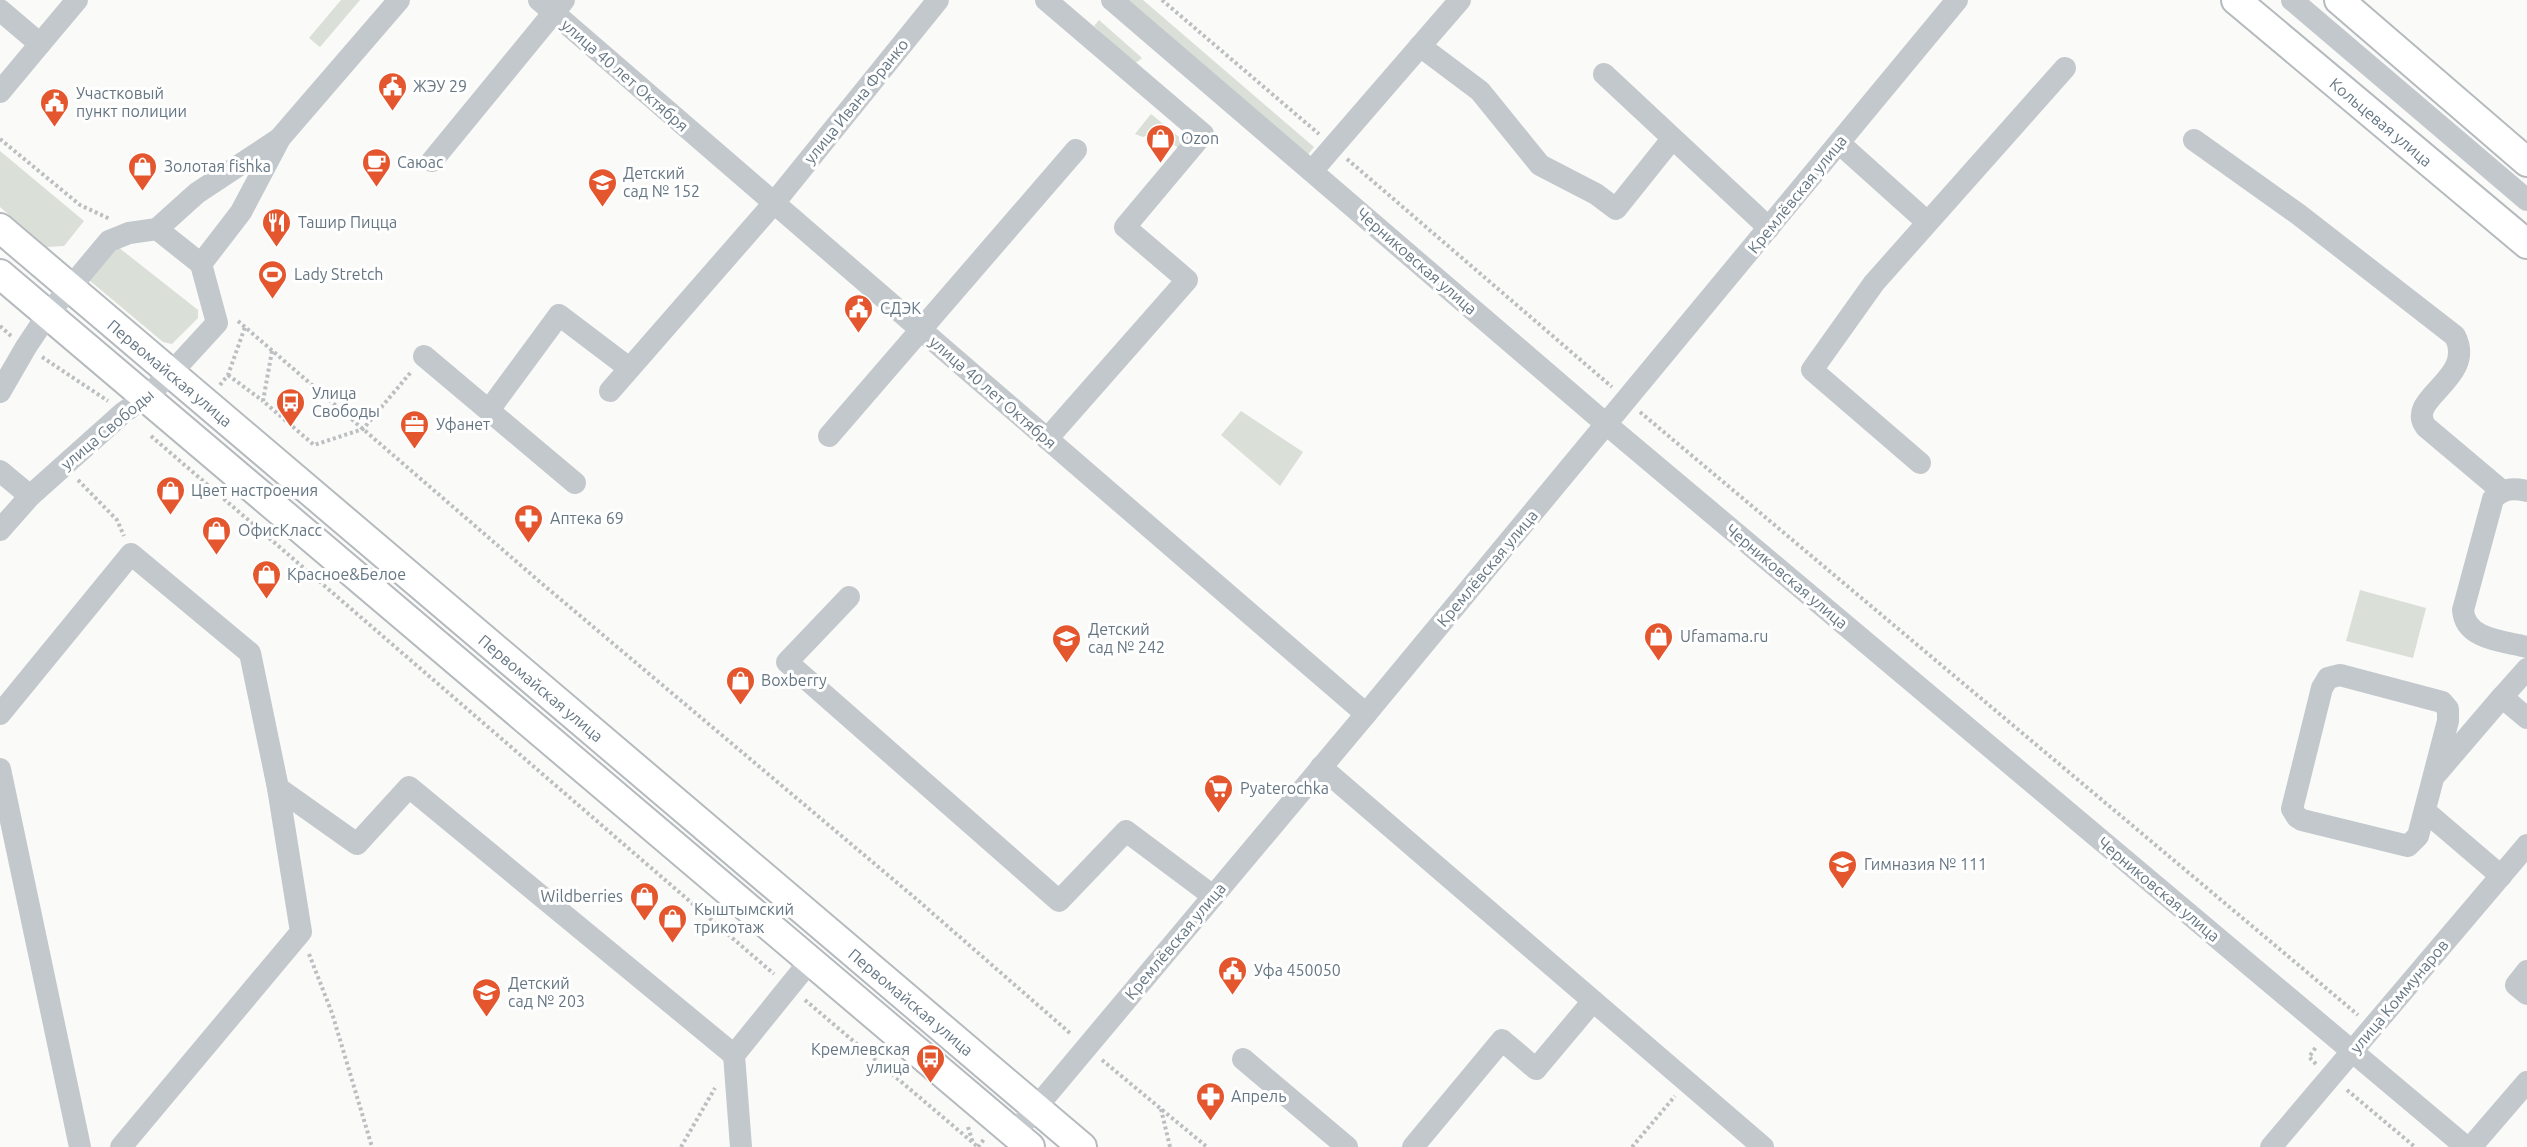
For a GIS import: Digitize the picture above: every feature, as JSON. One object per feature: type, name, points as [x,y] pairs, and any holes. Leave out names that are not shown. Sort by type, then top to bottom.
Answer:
[{"type":"main road","name":"Кольцевая улица","points":[[2236,0],[2527,244]]},
{"type":"main road","points":[[2339,0],[2527,162]]},
{"type":"main road","name":"Первомайская улица","points":[[0,228],[1082,1147]]},
{"type":"main road","name":"Первомайская улица","points":[[0,274],[48,314],[135,404],[810,961],[1022,1140]]},
{"type":"street","points":[[0,92],[77,0]]},
{"type":"street","points":[[157,229],[201,264],[241,212],[280,138],[399,0]]},
{"type":"street","name":"улица Ивана Франко","points":[[610,391],[774,203],[938,0]]},
{"type":"street","points":[[1046,0],[1203,134],[1125,227],[1187,280],[1047,439]]},
{"type":"street","name":"Черниковская улица","points":[[1112,0],[1606,424],[2353,1051],[2443,1140],[2466,1147]]},
{"type":"street","points":[[1312,171],[1460,0]]},
{"type":"street","name":"Кремлёвская улица","points":[[1022,1140],[1036,1108],[1086,1047],[1366,714],[1957,0]]},
{"type":"street","points":[[2292,0],[2527,200]]},
{"type":"street","points":[[432,161],[552,4]]},
{"type":"street","name":"улица 40 лет Октября","points":[[552,4],[774,203],[1366,714]]},
{"type":"street","points":[[0,10],[40,44]]},
{"type":"street","points":[[1420,46],[1480,91],[1540,165],[1596,194],[1616,209],[1672,139]]},
{"type":"street","points":[[1920,463],[1812,370],[1874,283],[2065,68]]},
{"type":"street","points":[[1604,74],[1769,228]]},
{"type":"street","points":[[0,392],[48,314],[109,241],[129,233],[157,229],[197,193],[280,138]]},
{"type":"street","points":[[2194,140],[2298,214],[2455,336],[2459,348],[2458,364],[2422,409],[2421,418],[2426,426],[2502,491]]},
{"type":"street","points":[[1839,143],[1928,222]]},
{"type":"street","points":[[829,436],[1076,150]]},
{"type":"street","name":"улица Свободы","points":[[0,530],[30,496],[171,373],[217,323],[201,264]]},
{"type":"street","points":[[489,410],[559,315],[630,368]]},
{"type":"street","points":[[424,356],[575,483]]},
{"type":"street","points":[[0,471],[30,496]]},
{"type":"street","points":[[2527,491],[2510,489],[2502,491],[2493,499],[2463,614],[2468,625],[2480,635],[2527,647]]},
{"type":"street","points":[[0,714],[131,554],[250,653],[278,788],[301,932],[121,1147]]},
{"type":"street","points":[[849,597],[787,662],[1059,901],[1126,831],[1213,896]]},
{"type":"street","points":[[2433,777],[2527,669]]},
{"type":"street","points":[[2340,675],[2446,705],[2450,713],[2433,777],[2416,841],[2404,847],[2297,817],[2292,809],[2324,683],[2332,676],[2340,675]]},
{"type":"street","points":[[2502,697],[2527,718]]},
{"type":"street","points":[[1321,767],[1763,1147]]},
{"type":"street","points":[[0,770],[80,1147]]},
{"type":"street","points":[[278,788],[357,844],[409,787],[734,1055]]},
{"type":"street","points":[[2425,811],[2501,876]]},
{"type":"street","name":"улица Коммунаров","points":[[2271,1147],[2527,845]]},
{"type":"street","points":[[741,1147],[734,1055],[810,961]]},
{"type":"street","points":[[2527,971],[2516,985],[2527,994]]},
{"type":"street","points":[[1413,1147],[1502,1040],[1536,1069],[1593,1001]]},
{"type":"street","points":[[1243,1059],[1347,1147]]},
{"type":"street","points":[[2471,1147],[2527,1082]]},
{"type":"path","points":[[1162,0],[1626,401],[2373,1027]]},
{"type":"path","points":[[0,139],[80,205],[108,217],[129,233]]},
{"type":"path","points":[[210,302],[245,327],[549,589],[914,897],[1086,1047],[1207,1147]]},
{"type":"path","points":[[0,326],[26,347],[135,404],[788,986],[979,1147]]},
{"type":"path","points":[[263,401],[272,350]]},
{"type":"path","points":[[228,375],[263,401],[314,445],[363,429],[424,356]]},
{"type":"path","points":[[77,479],[117,520],[131,554]]},
{"type":"path","points":[[301,932],[332,1013],[372,1147]]},
{"type":"path","points":[[681,1147],[734,1055]]},
{"type":"path","points":[[2330,1076],[2415,1147]]},
{"type":"path","points":[[1632,1147],[1688,1082]]},
{"type":"path","points":[[1161,1108],[1170,1147]]},
{"type":"shaded area","points":[[341,0],[360,0],[320,47],[309,38]]},
{"type":"shaded area","points":[[1123,0],[1143,0],[1314,147],[1306,157]]},
{"type":"shaded area","points":[[1099,20],[1142,58],[1133,62],[1094,26]]},
{"type":"shaded area","points":[[1151,114],[1185,142],[1179,149],[1155,128],[1143,137],[1135,134]]},
{"type":"shaded area","points":[[0,151],[84,221],[64,246],[47,247],[0,207]]},
{"type":"shaded area","points":[[118,247],[198,310],[198,318],[172,344],[163,342],[89,280]]},
{"type":"shaded area","points":[[1241,411],[1303,452],[1280,486],[1221,435]]},
{"type":"shaded area","points":[[2360,590],[2426,608],[2413,658],[2346,641]]},
{"type":"place","name":"ЖЭУ 29","points":[[392,112]]},
{"type":"place","name":"Участковый пункт полиции","points":[[55,128]]},
{"type":"place","name":"Ozon","points":[[1160,164]]},
{"type":"place","name":"Саюас","points":[[376,188]]},
{"type":"place","name":"Золотая fishka","points":[[143,192]]},
{"type":"place","name":"Детский сад № 152","points":[[602,208]]},
{"type":"place","name":"Ташир Пицца","points":[[277,248]]},
{"type":"place","name":"Lady Stretch","points":[[273,300]]},
{"type":"place","name":"СДЭК","points":[[859,334]]},
{"type":"place","name":"Улица Свободы","points":[[291,428]]},
{"type":"place","name":"Уфанет","points":[[415,450]]},
{"type":"place","name":"Цвет настроения","points":[[170,516]]},
{"type":"place","name":"Аптека 69","points":[[529,544]]},
{"type":"place","name":"ОфисКласс","points":[[217,556]]},
{"type":"place","name":"Красное&Белое","points":[[266,600]]},
{"type":"place","name":"Ufamama.ru","points":[[1659,662]]},
{"type":"place","name":"Детский сад № 242","points":[[1067,664]]},
{"type":"place","name":"Boxberry","points":[[740,706]]},
{"type":"place","name":"Pyaterochka","points":[[1219,814]]},
{"type":"place","name":"Гимназия № 111","points":[[1843,890]]},
{"type":"place","name":"Wildberries","points":[[644,922]]},
{"type":"place","name":"Кыштымский трикотаж","points":[[673,944]]},
{"type":"place","name":"Уфа 450050","points":[[1233,996]]},
{"type":"place","name":"Детский сад № 203","points":[[487,1018]]},
{"type":"place","name":"Кремлевская улица","points":[[931,1084]]},
{"type":"place","name":"Апрель","points":[[1210,1122]]}]
